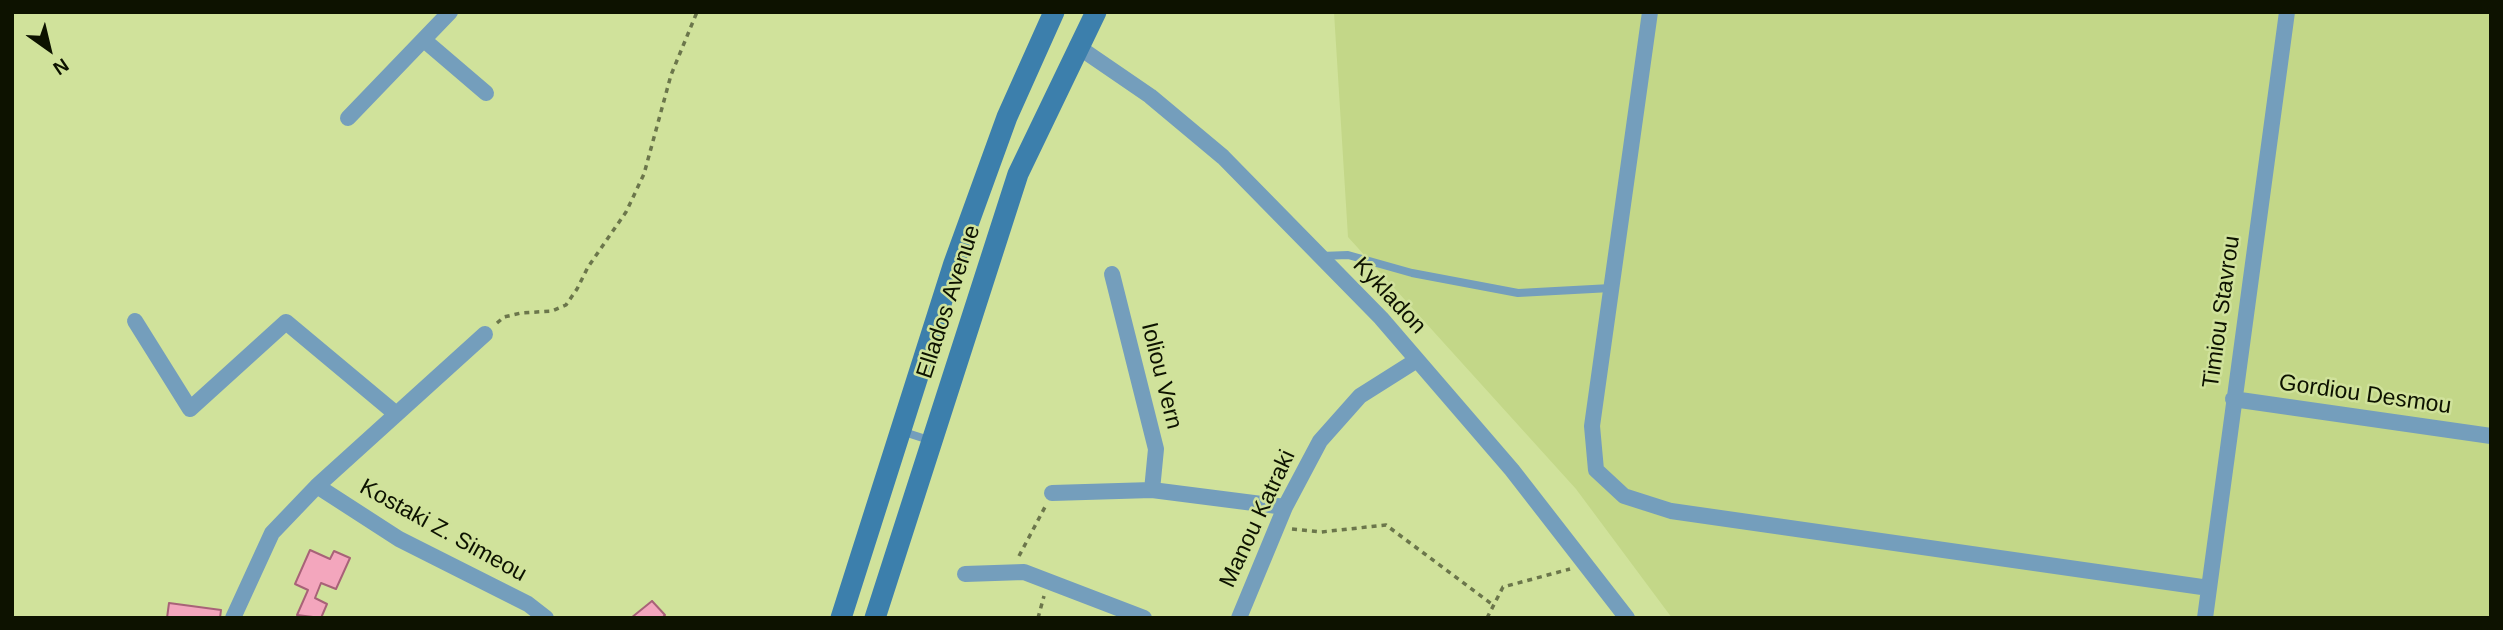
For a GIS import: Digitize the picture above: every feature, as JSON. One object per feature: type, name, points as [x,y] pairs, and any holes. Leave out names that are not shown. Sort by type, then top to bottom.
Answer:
[{"type":"main road","name":"Ellados Avenue","points":[[875,618],[1018,174],[1096,12]]},
{"type":"main road","name":"Ellados Avenue","points":[[841,618],[954,263],[1048,13]]},
{"type":"street","points":[[348,118],[450,12]]},
{"type":"street","points":[[1650,12],[1592,426],[1597,470],[1624,496],[1671,511],[2209,588]]},
{"type":"street","name":"Timiou Stavrou","points":[[2205,618],[2287,12]]},
{"type":"street","points":[[424,40],[486,93]]},
{"type":"street","name":"Kykladon","points":[[1077,47],[1150,96],[1223,157],[1321,256],[1418,360],[1512,470],[1627,618]]},
{"type":"street","name":"Ioliou Vern","points":[[1112,274],[1156,449],[1152,491]]},
{"type":"street","points":[[135,321],[190,409],[286,322],[395,413]]},
{"type":"street","points":[[233,618],[272,533],[317,486],[395,413],[485,334]]},
{"type":"street","name":"Manou Katraki","points":[[1239,618],[1284,507],[1320,442],[1360,397],[1418,360]]},
{"type":"street","name":"Gordiou Desmou","points":[[2233,398],[2491,436]]},
{"type":"street","name":"Kostaki Z. Simeou","points":[[317,486],[399,539],[527,604],[545,618]]},
{"type":"street","points":[[1052,493],[1152,491],[1284,507]]},
{"type":"street","points":[[965,574],[1024,572],[1144,618]]},
{"type":"lane","points":[[1321,256],[1348,255],[1412,274],[1518,293],[1611,288]]},
{"type":"lane","points":[[901,431],[932,441]]},
{"type":"path","points":[[485,334],[505,317],[552,311],[566,305],[577,289],[588,267],[626,212],[644,174],[671,75],[697,12]]},
{"type":"path","points":[[1010,571],[1052,493]]},
{"type":"path","points":[[1276,528],[1321,532],[1386,525],[1493,605]]},
{"type":"path","points":[[1487,618],[1503,587],[1585,565]]},
{"type":"path","points":[[1038,618],[1048,581]]},
{"type":"shaded area","points":[[1334,12],[2491,12],[2491,618],[1672,618],[1576,489],[1348,237]]},
{"type":"building","points":[[310,550],[330,559],[334,551],[350,558],[336,589],[321,583],[315,598],[327,604],[321,618],[297,615],[308,590],[295,584]]},
{"type":"building","points":[[652,601],[665,615],[662,618],[631,618]]},
{"type":"building","points":[[169,603],[221,610],[220,618],[167,618]]}]
